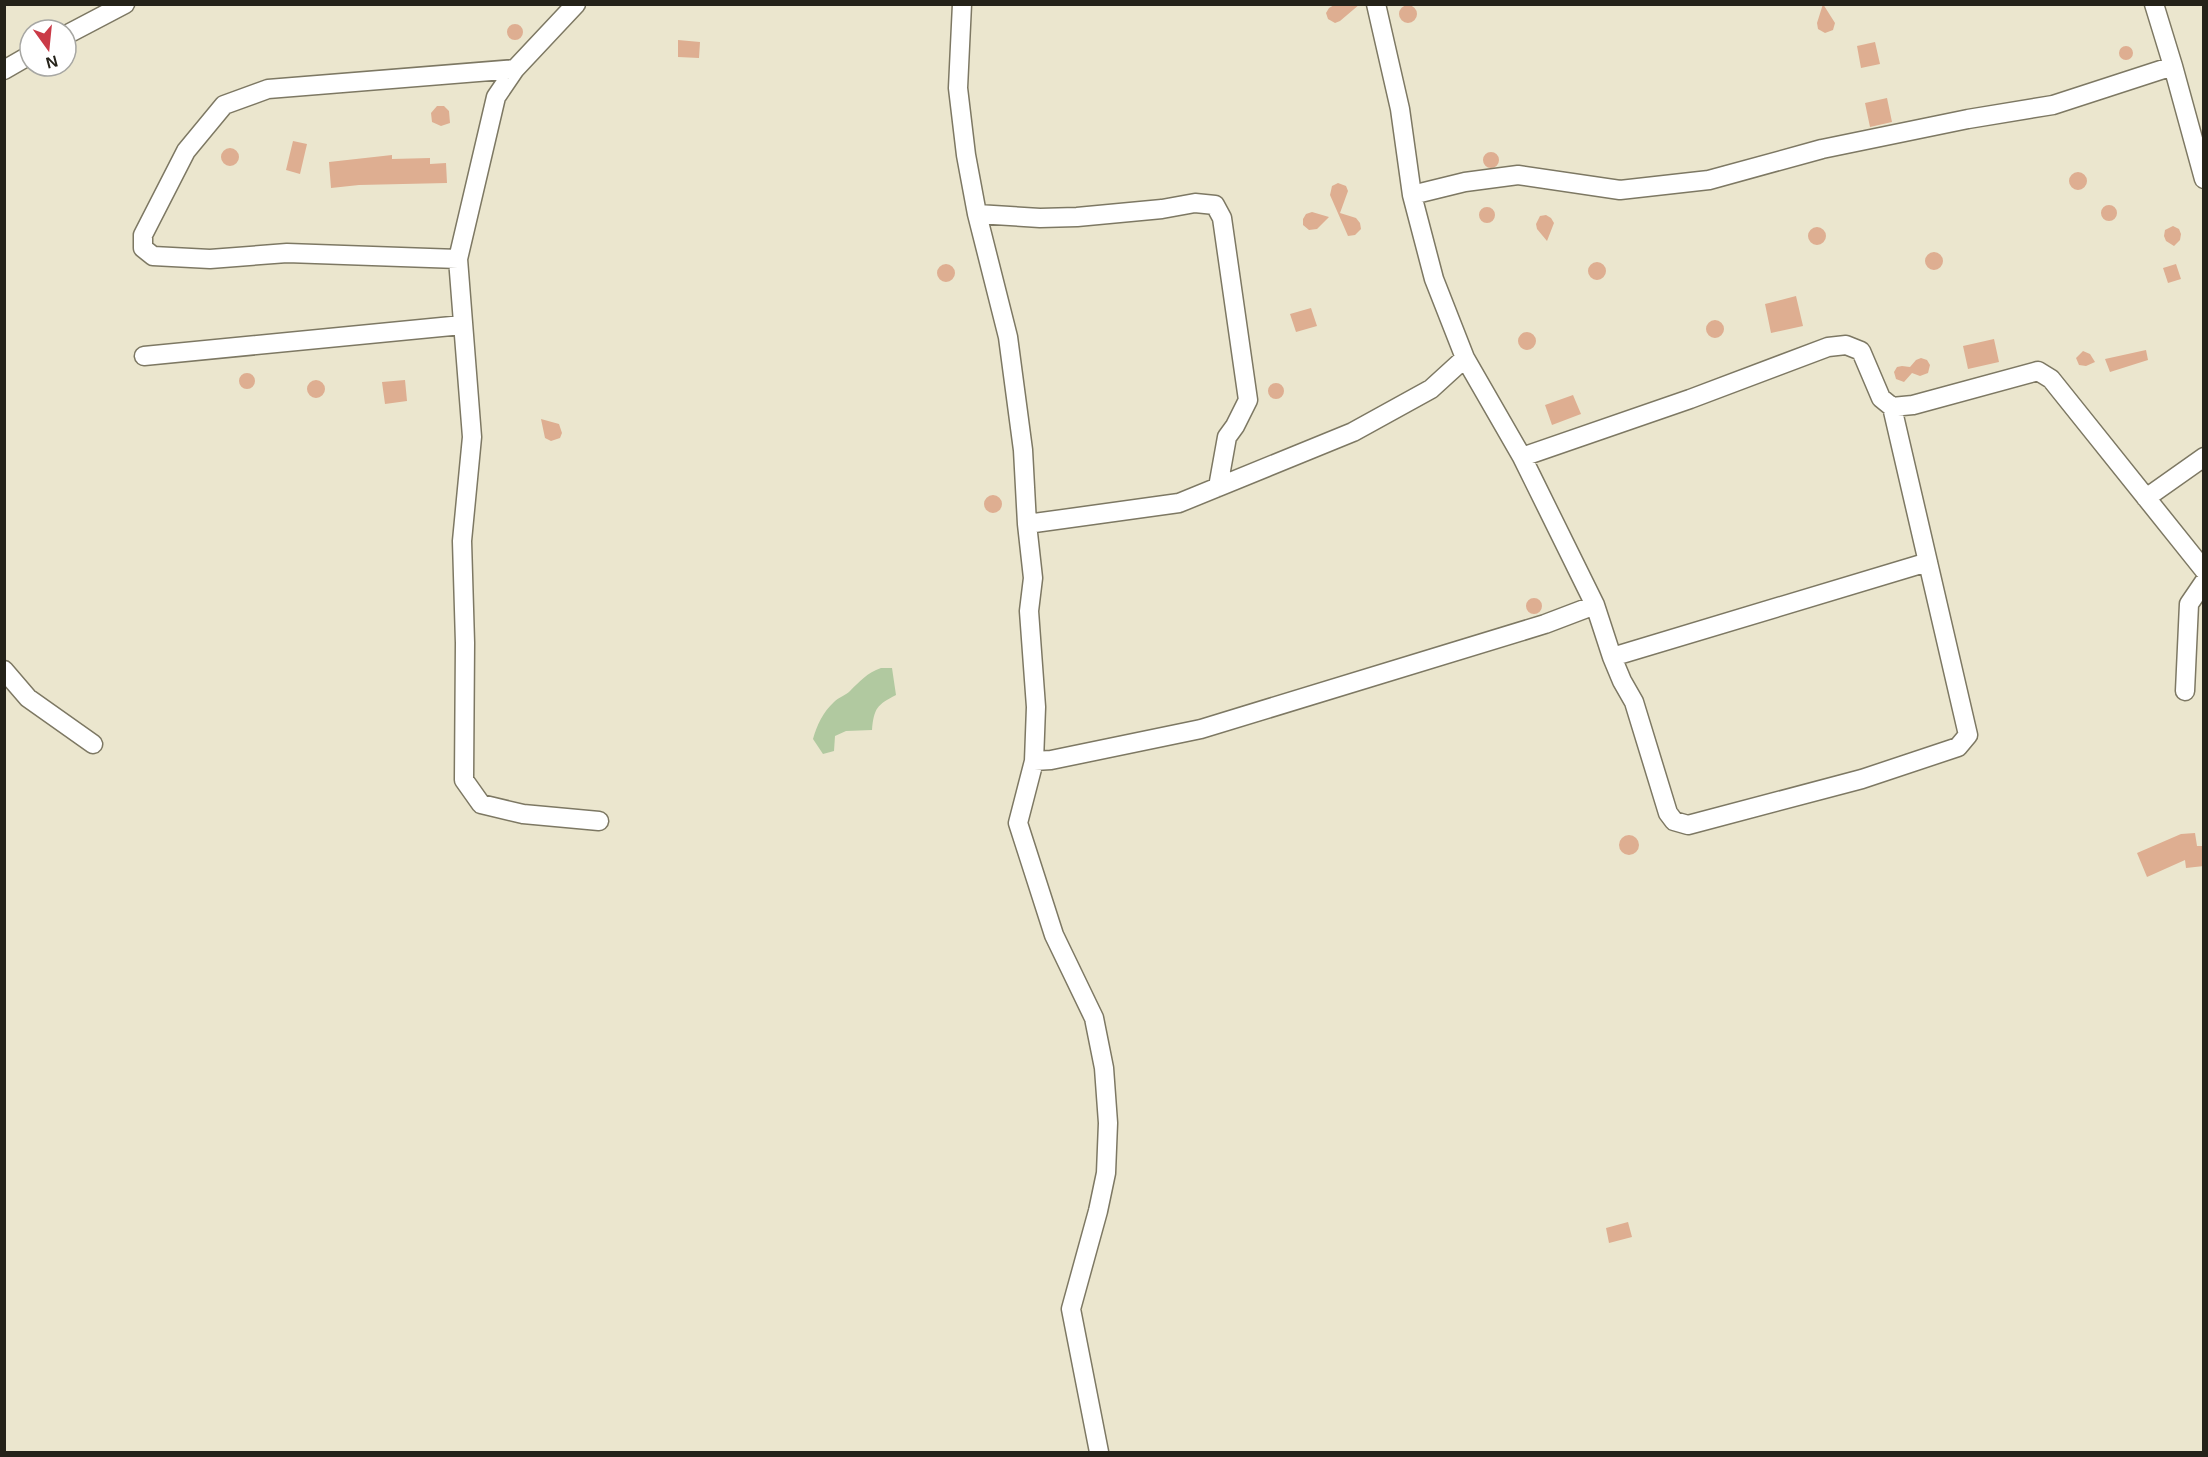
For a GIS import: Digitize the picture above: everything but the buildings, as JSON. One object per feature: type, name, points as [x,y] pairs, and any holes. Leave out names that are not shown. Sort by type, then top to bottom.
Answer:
[{"type":"street","points":[[78,29],[125,4]]},
{"type":"street","points":[[576,4],[515,69],[496,97],[458,259],[472,437],[462,541],[465,643],[464,780],[481,804],[523,814],[599,821]]},
{"type":"street","points":[[962,4],[958,88],[966,155],[977,214],[1008,337],[1023,450],[1033,578],[1029,611],[1036,707],[1034,761],[1018,823],[1054,935],[1094,1018],[1104,1068],[1108,1124],[1106,1173],[1098,1212],[1071,1309],[1099,1452]]},
{"type":"street","points":[[1376,4],[1400,109],[1412,195],[1434,279],[1465,358],[1522,458],[1595,604],[1612,657],[1634,702],[1668,813],[1674,820],[1688,825],[1862,778],[1958,747],[1968,735],[1892,407],[1881,398],[1861,351],[1846,345],[1828,347],[1690,399],[1522,458]]},
{"type":"street","points":[[2154,4],[2204,179]]},
{"type":"street","points":[[4,70],[18,62]]},
{"type":"street","points":[[1412,195],[1465,183],[1518,175],[1620,190],[1709,180],[1822,149],[2053,105],[2173,66]]},
{"type":"street","points":[[458,259],[287,253],[210,258],[153,256],[143,248],[142,235],[186,151],[224,105],[268,89],[515,69]]},
{"type":"street","points":[[977,214],[1040,218],[1077,217],[1162,209],[1195,203],[1215,205],[1222,218],[1248,400],[1227,437],[1218,487]]},
{"type":"street","points":[[144,356],[462,325]]},
{"type":"street","points":[[1027,524],[1179,503],[1353,432],[1431,389],[1465,358]]},
{"type":"street","points":[[1892,407],[1913,405],[2038,371],[2051,379],[2204,570]]},
{"type":"street","points":[[2146,498],[2204,457]]},
{"type":"street","points":[[1612,657],[1928,562]]},
{"type":"street","points":[[2185,691],[2189,604],[2204,582]]},
{"type":"street","points":[[1034,761],[1051,760],[1201,729],[1534,627],[1595,604]]},
{"type":"street","points":[[4,670],[28,698],[93,744]]},
{"type":"green space","points":[[881,668],[892,668],[896,695],[875,712],[872,730],[846,731],[835,736],[834,751],[823,754],[813,739],[824,714],[836,700],[868,675]]}]
